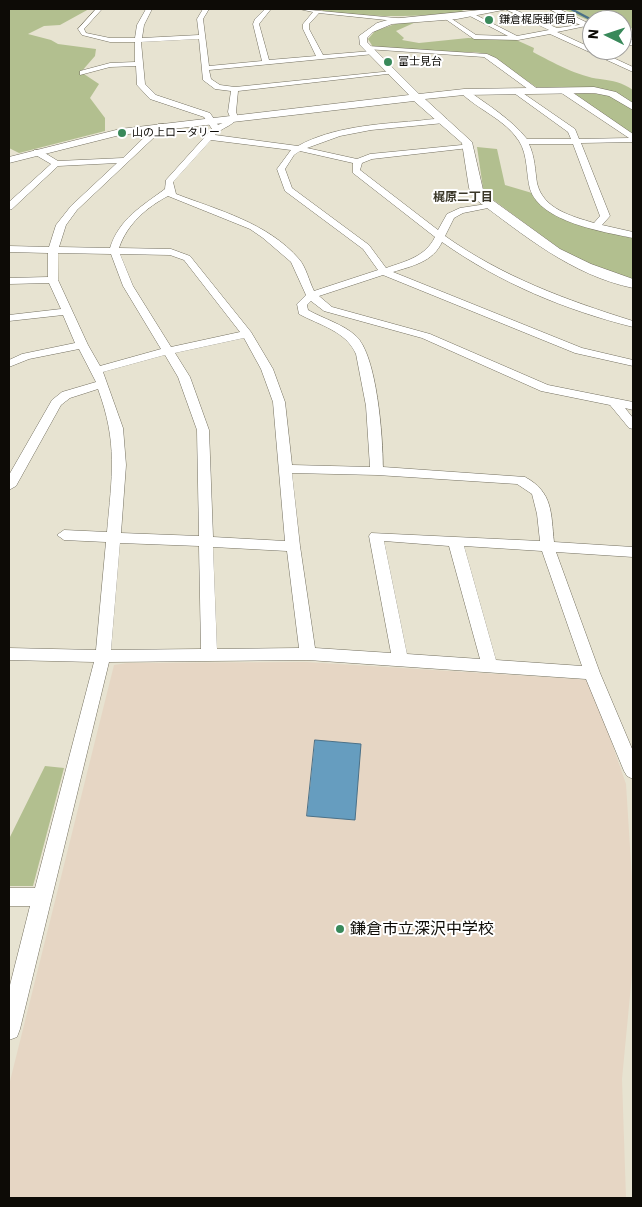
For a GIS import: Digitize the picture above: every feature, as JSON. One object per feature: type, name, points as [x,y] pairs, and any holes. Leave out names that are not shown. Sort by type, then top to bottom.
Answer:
[{"type":"street","points":[[99,9],[81,29],[84,34],[98,38],[139,40],[200,37]]},
{"type":"street","points":[[149,9],[141,18],[139,40],[141,85],[147,93],[172,104],[207,115],[212,129]]},
{"type":"street","points":[[206,9],[200,19],[200,37],[210,84],[218,87],[235,89],[392,73]]},
{"type":"street","points":[[266,62],[256,20],[268,9]]},
{"type":"street","points":[[302,9],[405,20]]},
{"type":"street","points":[[504,9],[470,12],[447,18],[405,20],[388,23],[365,33],[362,38],[370,50],[392,73],[469,146],[474,188],[479,196],[555,252],[633,284]]},
{"type":"street","points":[[508,9],[582,45]]},
{"type":"street","points":[[552,9],[582,23]]},
{"type":"street","points":[[317,11],[306,26],[320,57]]},
{"type":"street","points":[[470,12],[518,38]]},
{"type":"street","points":[[447,18],[474,37],[518,38],[582,27]]},
{"type":"street","points":[[206,68],[320,57],[370,50],[485,55],[494,59],[535,90]]},
{"type":"street","points":[[612,60],[633,70]]},
{"type":"street","points":[[83,73],[110,65],[140,64]]},
{"type":"street","points":[[234,117],[232,112],[235,89]]},
{"type":"street","points":[[633,107],[612,94],[594,90],[535,90],[464,92],[234,117],[212,129],[169,182],[169,190],[172,196],[253,227],[266,236],[295,261],[311,295],[328,309],[426,336],[545,388],[615,404],[633,406]]},
{"type":"street","points":[[563,90],[633,139]]},
{"type":"street","points":[[517,91],[572,131],[578,141],[605,216],[597,226]]},
{"type":"street","points":[[464,92],[517,133],[524,142],[537,197],[556,213],[633,235]]},
{"type":"street","points":[[444,121],[342,132],[311,141],[297,148],[283,162],[280,171],[288,189],[366,247],[384,272],[404,282],[580,351],[633,363]]},
{"type":"street","points":[[9,1029],[104,656],[120,466],[117,428],[97,370],[82,345],[53,280],[53,249],[61,225],[74,208],[161,126]]},
{"type":"street","points":[[9,160],[120,132],[161,126],[212,129],[358,162],[370,157],[469,146]]},
{"type":"street","points":[[524,142],[633,139]]},
{"type":"street","points":[[37,152],[56,164],[126,160]]},
{"type":"street","points":[[358,162],[356,171],[442,237],[505,277],[589,310],[633,324]]},
{"type":"street","points":[[9,207],[56,164]]},
{"type":"street","points":[[169,190],[130,219],[118,237],[114,250],[128,286],[184,377],[203,430],[209,654]]},
{"type":"street","points":[[377,471],[378,456],[362,355],[358,346],[346,333],[303,312],[302,304],[311,295],[418,261],[434,249],[442,237],[450,216],[460,211],[490,205]]},
{"type":"street","points":[[9,249],[171,252],[187,258],[247,334],[267,369],[279,402],[293,546],[308,654]]},
{"type":"street","points":[[9,281],[53,280]]},
{"type":"street","points":[[9,318],[66,312]]},
{"type":"street","points":[[97,370],[167,351],[247,334]]},
{"type":"street","points":[[9,364],[26,356],[82,345]]},
{"type":"street","points":[[9,486],[56,403],[66,395],[102,384]]},
{"type":"street","points":[[615,404],[633,426]]},
{"type":"street","points":[[286,469],[377,471],[520,480],[538,492],[544,514],[547,546],[592,673],[633,771]]},
{"type":"street","points":[[64,535],[293,546]]},
{"type":"street","points":[[400,660],[376,536],[633,552]]},
{"type":"street","points":[[455,541],[490,666]]},
{"type":"street","points":[[9,654],[104,656],[308,654],[592,673]]},
{"type":"street","points":[[9,897],[42,897]]},
{"type":"shaded area","name":"鎌倉市立深沢中学校","points":[[306,662],[578,679],[586,680],[592,686],[626,784],[633,895],[633,964],[622,1079],[626,1198],[9,1198],[9,1085],[114,665],[127,663]]},
{"type":"green space","points":[[9,9],[89,9],[60,25],[44,26],[28,34],[51,40],[58,44],[96,49],[95,56],[81,72],[99,84],[90,98],[105,118],[105,131],[19,153],[9,148]]},
{"type":"green space","points":[[324,9],[459,9],[466,12],[411,16],[377,16],[322,11]]},
{"type":"green space","points":[[563,9],[633,9],[633,28],[632,10],[582,10],[582,18]]},
{"type":"green space","points":[[401,22],[416,22],[396,31],[404,38],[402,40],[419,43],[468,38],[514,39],[534,48],[533,52],[566,68],[592,78],[609,80],[629,87],[633,90],[633,103],[618,94],[536,87],[488,54],[373,47],[368,39],[375,31]]},
{"type":"green space","points":[[572,92],[609,95],[633,109],[633,135]]},
{"type":"green space","points":[[477,147],[497,149],[505,185],[532,193],[539,202],[550,210],[577,223],[633,237],[633,279],[587,263],[564,252],[492,199],[483,188]]},
{"type":"green space","points":[[45,766],[64,768],[33,886],[9,886],[9,839]]},
{"type":"water","points":[[315,740],[361,744],[355,820],[307,816]]},
{"type":"waterway","points":[[571,9],[582,15]]},
{"type":"place","name":"鎌倉梶原郵便局","points":[[489,20]]},
{"type":"place","name":"富士見台","points":[[388,62]]},
{"type":"place","name":"山の上ロータリー","points":[[122,133]]},
{"type":"place","name":"鎌倉市立深沢中学校","points":[[340,929]]},
{"type":"district","name":"梶原二丁目","points":[[463,198]]}]
